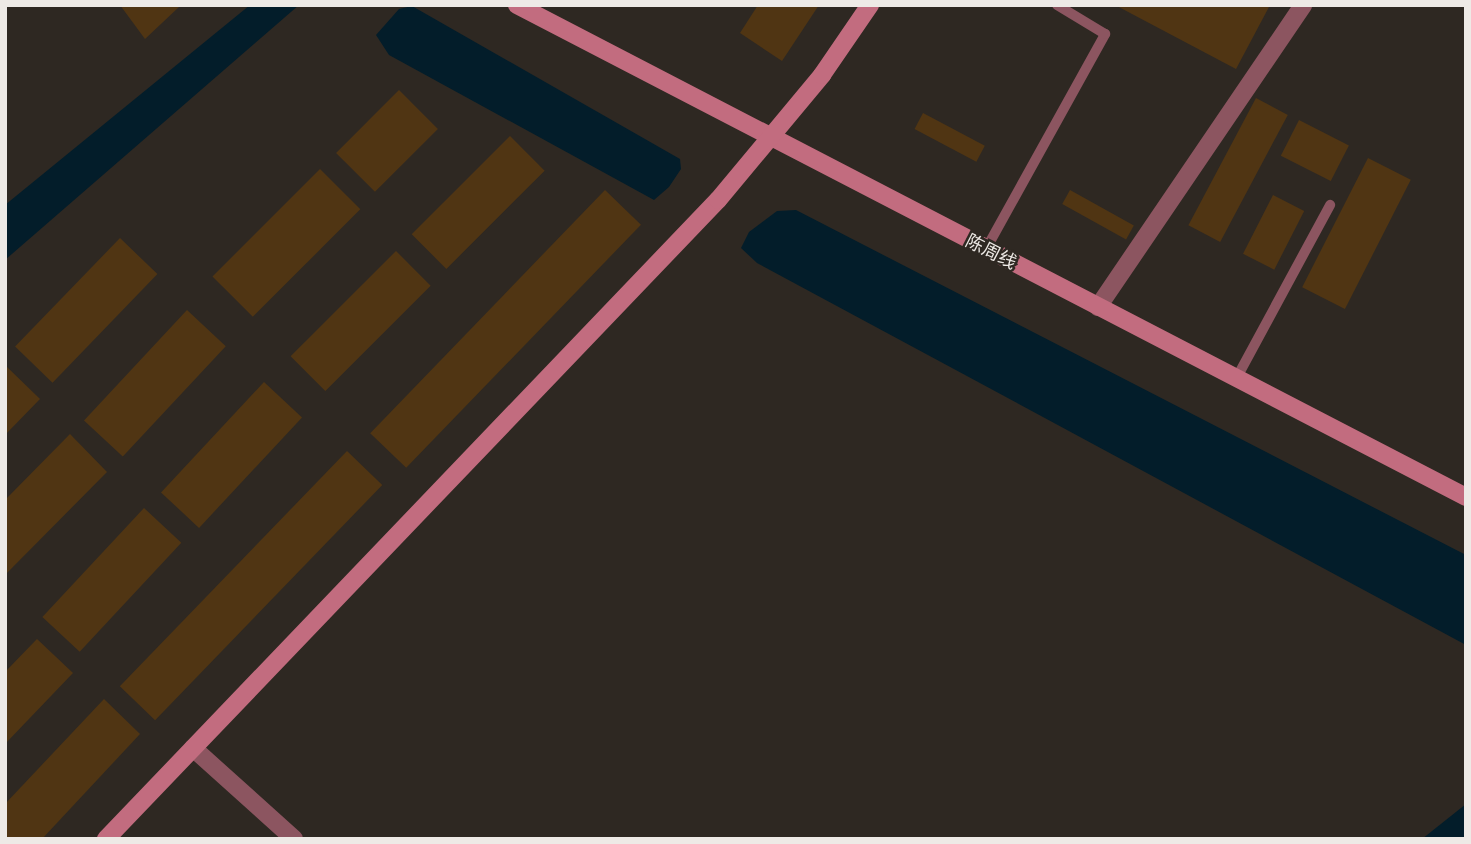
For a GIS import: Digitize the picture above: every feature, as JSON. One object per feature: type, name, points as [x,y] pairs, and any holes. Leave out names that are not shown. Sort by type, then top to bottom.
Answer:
[{"type":"street","name":"陈周线","points":[[517,5],[1466,497]]},
{"type":"street","points":[[106,839],[718,200],[770,138],[870,5]]},
{"type":"street","points":[[1098,307],[1303,5]]},
{"type":"street","points":[[193,748],[294,839]]},
{"type":"lane","points":[[986,249],[1105,34],[1057,5]]},
{"type":"lane","points":[[1236,379],[1330,205]]},
{"type":"water","points":[[250,5],[299,5],[5,260],[5,205]]},
{"type":"water","points":[[412,6],[680,159],[681,169],[669,187],[654,200],[389,55],[376,35],[399,9]]},
{"type":"water","points":[[796,210],[1466,555],[1466,645],[757,263],[741,248],[749,232],[777,211]]},
{"type":"water","points":[[1466,804],[1466,839],[1422,839]]},
{"type":"building","points":[[120,5],[177,5],[179,7],[145,39]]},
{"type":"building","points":[[758,5],[819,5],[782,61],[740,33]]},
{"type":"building","points":[[1115,5],[1270,5],[1236,69]]},
{"type":"building","points":[[399,90],[438,129],[375,192],[336,153]]},
{"type":"building","points":[[1256,98],[1288,115],[1220,242],[1188,225]]},
{"type":"building","points":[[923,113],[985,146],[976,162],[915,129]]},
{"type":"building","points":[[1299,120],[1349,145],[1331,181],[1281,156]]},
{"type":"building","points":[[510,136],[545,171],[446,269],[412,234]]},
{"type":"building","points":[[1368,158],[1411,180],[1345,309],[1302,287]]},
{"type":"building","points":[[320,169],[360,209],[253,317],[213,276]]},
{"type":"building","points":[[605,190],[641,225],[406,468],[370,433]]},
{"type":"building","points":[[1070,190],[1134,225],[1126,239],[1062,204]]},
{"type":"building","points":[[1273,195],[1304,211],[1274,270],[1243,254]]},
{"type":"building","points":[[120,238],[157,274],[53,383],[15,347]]},
{"type":"building","points":[[396,251],[431,286],[325,391],[291,356]]},
{"type":"building","points":[[187,310],[226,346],[123,457],[84,420]]},
{"type":"building","points":[[5,365],[40,399],[5,435]]},
{"type":"building","points":[[264,382],[302,417],[199,528],[161,492]]},
{"type":"building","points":[[70,434],[107,472],[5,575],[5,500]]},
{"type":"building","points":[[347,451],[382,485],[155,720],[120,686]]},
{"type":"building","points":[[144,508],[181,543],[80,652],[42,617]]},
{"type":"building","points":[[37,639],[73,673],[5,744],[5,672]]},
{"type":"building","points":[[104,699],[140,734],[42,839],[5,839],[5,804]]}]
